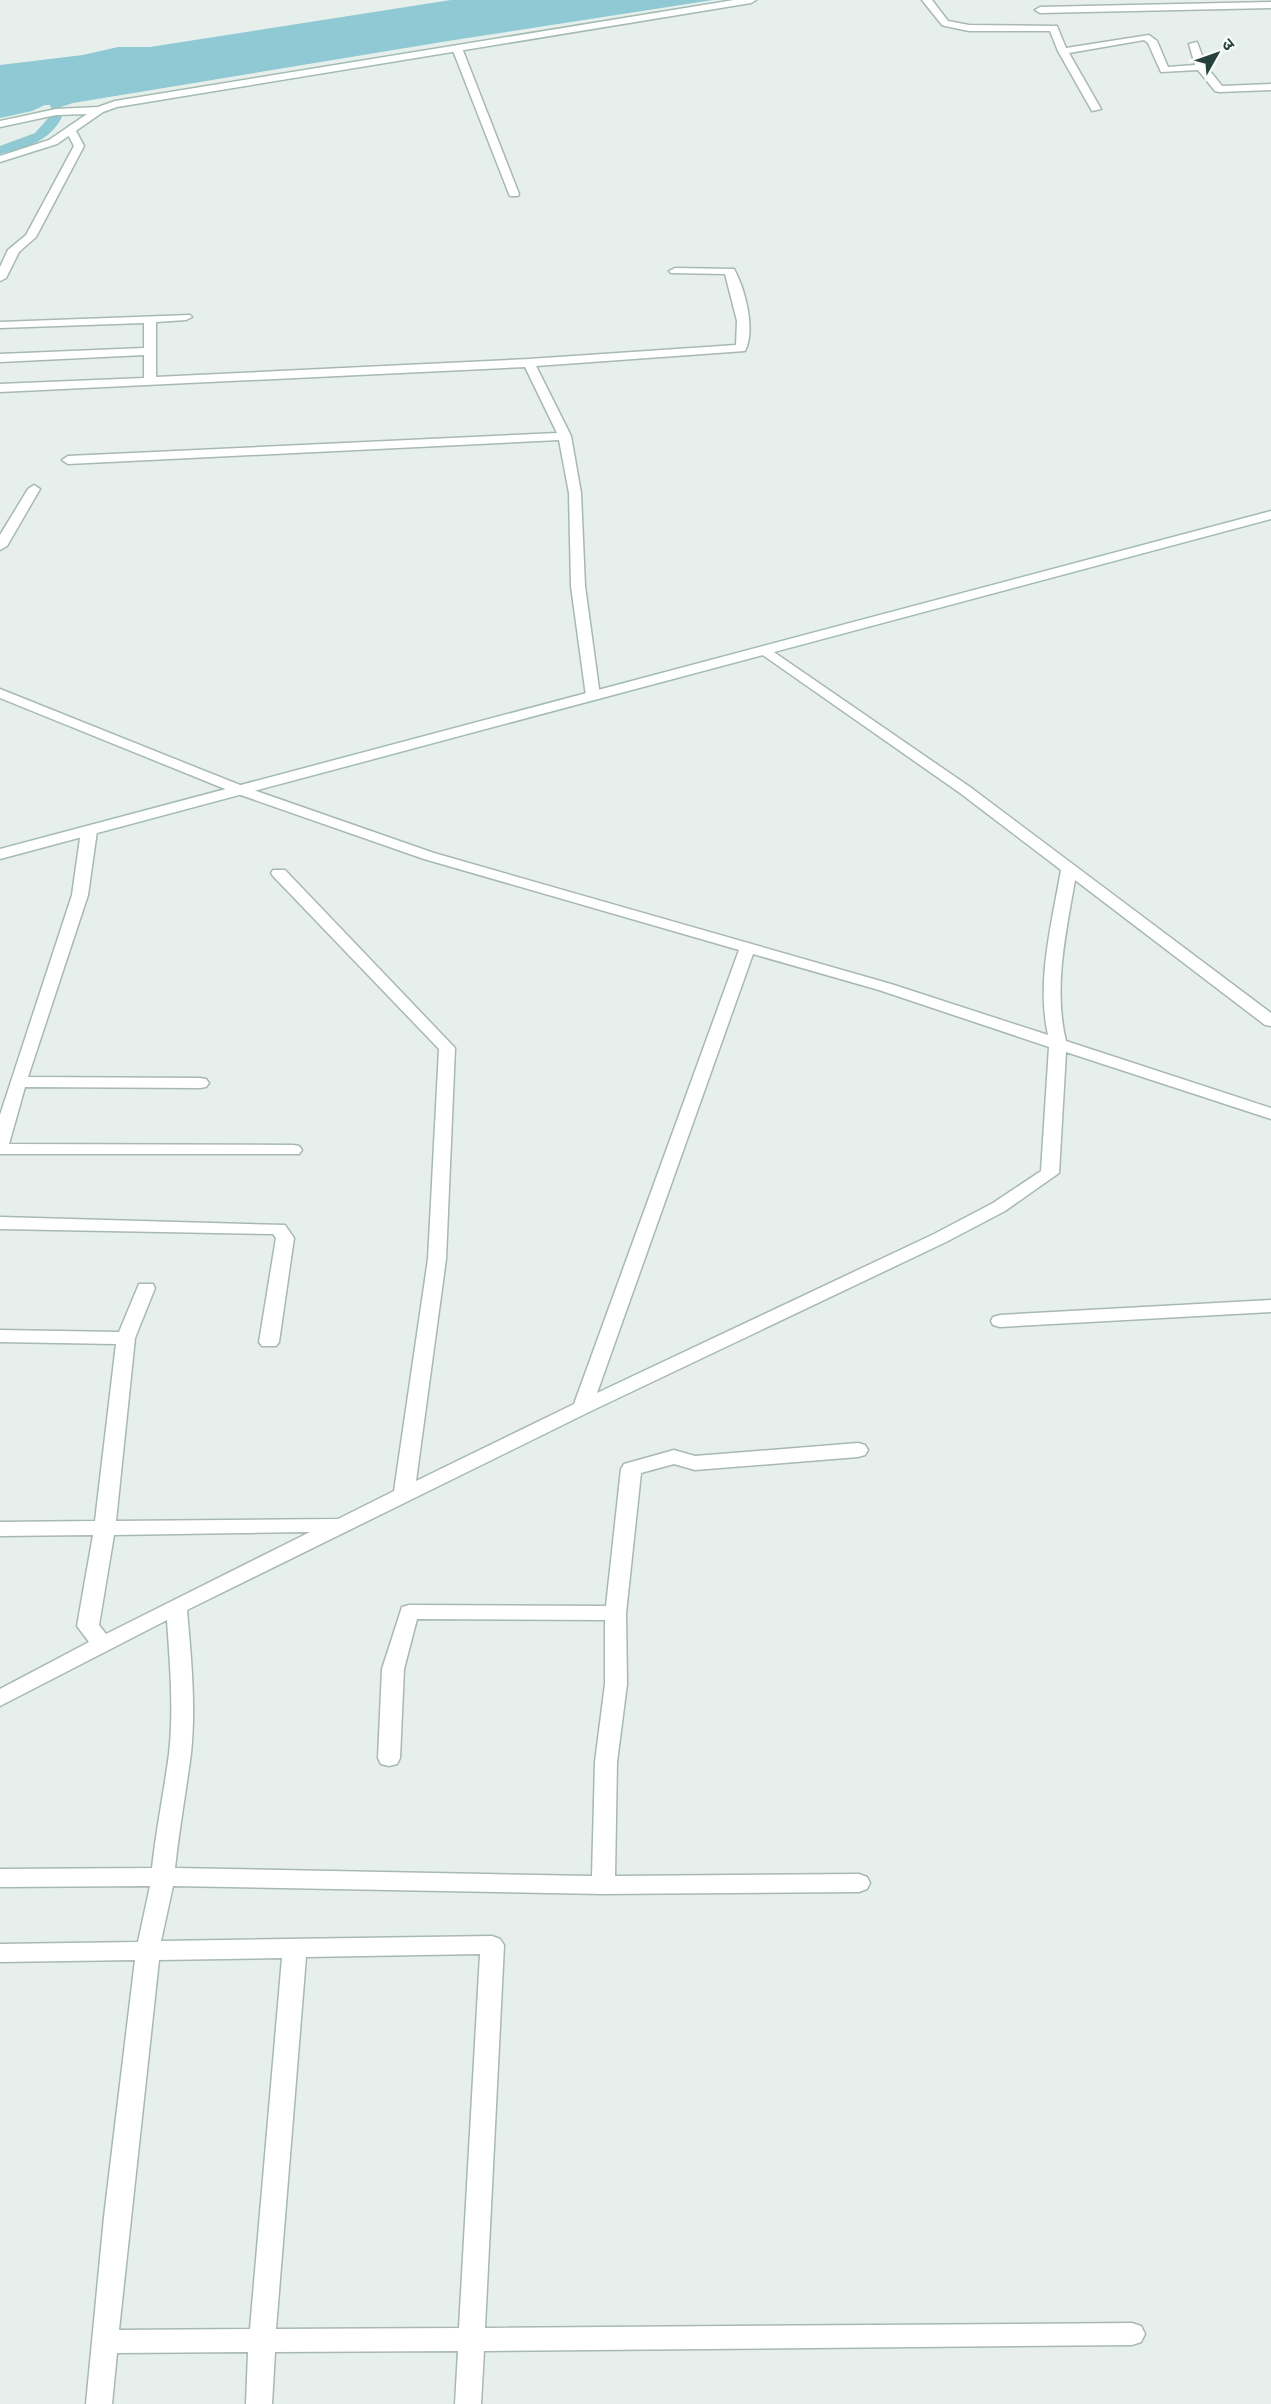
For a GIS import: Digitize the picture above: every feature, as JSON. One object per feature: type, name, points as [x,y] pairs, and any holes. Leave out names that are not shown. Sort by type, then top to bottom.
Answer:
[{"type":"street","points":[[0,124],[56,112],[99,110],[138,99],[751,0]]},
{"type":"street","points":[[927,0],[945,23],[969,28],[1054,28]]},
{"type":"street","points":[[1031,0],[1054,28],[1096,110]]},
{"type":"street","points":[[1040,9],[1154,4],[1271,5]]},
{"type":"street","points":[[1064,51],[1146,37],[1152,41],[1164,70],[1201,67]]},
{"type":"street","points":[[1194,44],[1201,67],[1219,89],[1271,87]]},
{"type":"street","points":[[457,48],[514,194]]},
{"type":"street","points":[[0,159],[53,142],[72,131],[99,110]]},
{"type":"street","points":[[0,278],[14,250],[31,237],[79,146],[72,131]]},
{"type":"street","points":[[0,388],[529,363],[741,348],[744,342],[744,325],[729,271],[675,271]]},
{"type":"street","points":[[0,325],[186,317]]},
{"type":"street","points":[[150,319],[150,381]]},
{"type":"street","points":[[0,358],[149,351]]},
{"type":"street","points":[[529,363],[565,436],[575,493],[578,586],[593,696]]},
{"type":"street","points":[[68,460],[565,436]]},
{"type":"street","points":[[0,546],[34,489]]},
{"type":"street","points":[[0,855],[1271,515]]},
{"type":"street","points":[[765,650],[965,790],[1271,1021]]},
{"type":"street","points":[[0,693],[240,790],[429,856],[885,987],[1271,1113]]},
{"type":"street","points":[[89,831],[80,895],[18,1082],[0,1147],[293,1150]]},
{"type":"street","points":[[0,1698],[176,1606],[341,1525],[940,1238],[999,1207],[1050,1173],[1058,1044],[1053,1022],[1053,965],[1070,869]]},
{"type":"street","points":[[279,873],[447,1048],[437,1259],[404,1495]]},
{"type":"street","points":[[582,1408],[748,947]]},
{"type":"street","points":[[18,1082],[200,1083]]},
{"type":"street","points":[[0,1223],[279,1229],[285,1238],[269,1342]]},
{"type":"street","points":[[103,1645],[88,1626],[105,1526],[126,1338],[146,1288]]},
{"type":"street","points":[[1000,1321],[1271,1306]]},
{"type":"street","points":[[0,1336],[126,1338]]},
{"type":"street","points":[[603,1886],[606,1762],[616,1684],[616,1613],[631,1469],[674,1456],[694,1463],[858,1450]]},
{"type":"street","points":[[0,1529],[341,1525]]},
{"type":"street","points":[[99,2404],[117,2217],[148,1950],[163,1877],[168,1824],[180,1752],[183,1674],[176,1606]]},
{"type":"street","points":[[389,1758],[393,1669],[409,1612],[616,1613]]},
{"type":"street","points":[[0,1878],[163,1877],[603,1886],[859,1883]]},
{"type":"street","points":[[0,1953],[492,1945],[468,2404]]},
{"type":"street","points":[[259,2404],[262,2340],[295,1948]]},
{"type":"street","points":[[106,2342],[1132,2334]]},
{"type":"water","points":[[451,0],[713,0],[73,103],[52,110],[50,105],[45,105],[32,111],[0,118],[0,65],[83,55],[118,47],[150,47]]},
{"type":"waterway","points":[[0,150],[40,136],[52,125],[56,117]]}]
